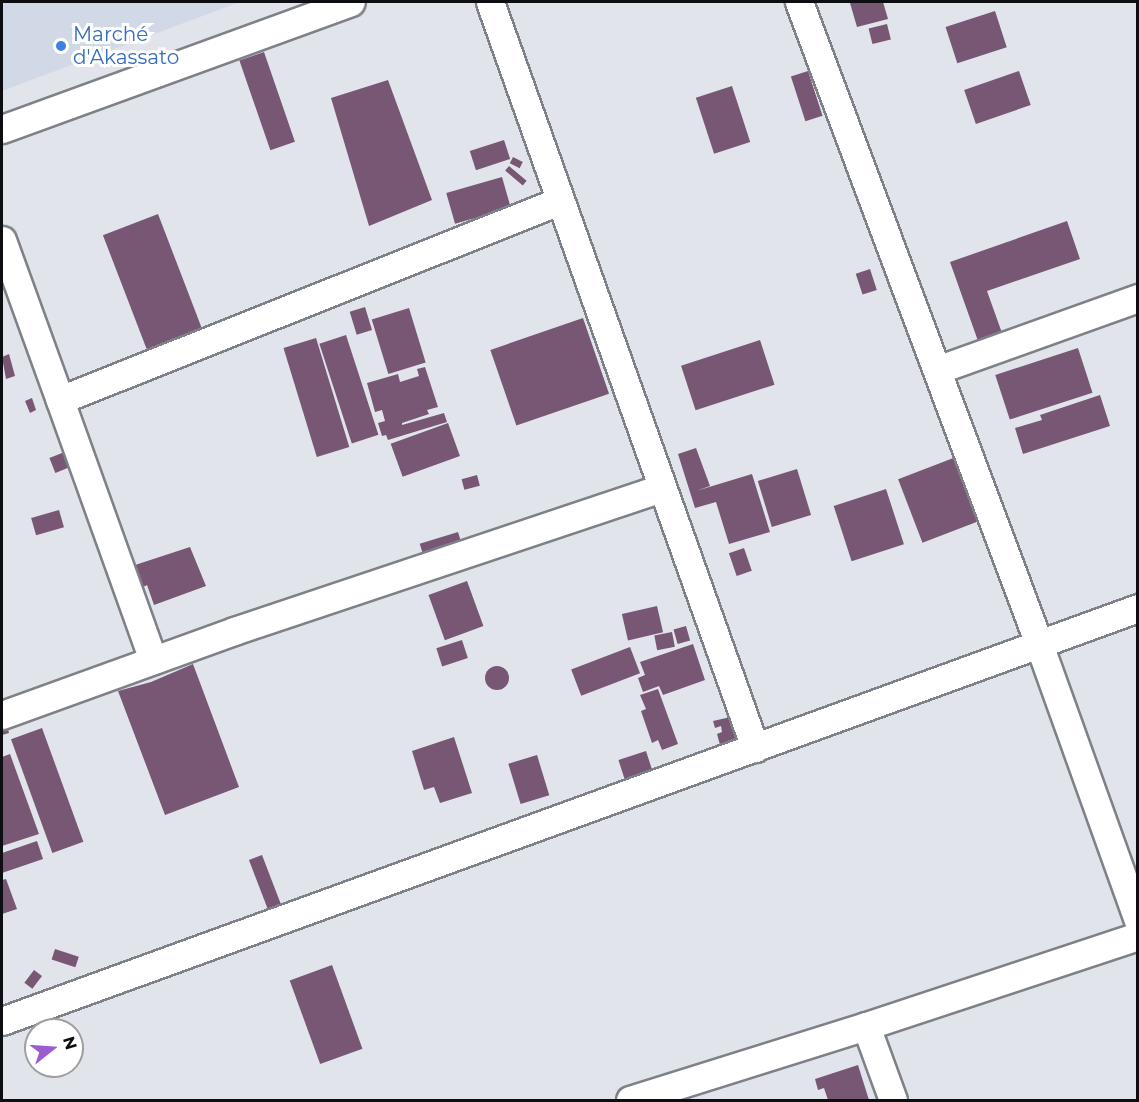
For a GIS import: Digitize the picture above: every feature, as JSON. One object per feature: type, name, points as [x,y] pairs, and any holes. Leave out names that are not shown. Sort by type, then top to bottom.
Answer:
[{"type":"street","points":[[2,129],[351,2]]},
{"type":"street","points":[[490,2],[755,748]]},
{"type":"street","points":[[799,2],[1039,644],[1137,920]]},
{"type":"street","points":[[60,400],[559,201]]},
{"type":"street","points":[[2,240],[153,660]]},
{"type":"street","points":[[937,370],[1137,298]]},
{"type":"street","points":[[2,714],[153,660],[662,488]]},
{"type":"street","points":[[2,1021],[1137,608]]},
{"type":"street","points":[[630,1101],[867,1026],[1137,936]]},
{"type":"street","points":[[867,1026],[893,1101]]},
{"type":"shaded area","name":"Marché d'Akassato","points":[[2,2],[240,2],[2,91]]},
{"type":"building","points":[[883,2],[888,19],[857,27],[850,3]]},
{"type":"building","points":[[995,11],[1007,47],[957,63],[946,27]]},
{"type":"building","points":[[887,24],[891,40],[872,44],[869,29]]},
{"type":"building","points":[[264,52],[295,142],[270,150],[239,60]]},
{"type":"building","points":[[808,71],[823,116],[805,121],[791,77]]},
{"type":"building","points":[[1019,71],[1031,105],[976,124],[964,90]]},
{"type":"building","points":[[388,80],[432,200],[369,226],[331,98]]},
{"type":"building","points":[[732,86],[750,142],[714,154],[696,98]]},
{"type":"building","points":[[504,140],[510,159],[476,170],[470,151]]},
{"type":"building","points":[[513,157],[523,162],[520,168],[510,163]]},
{"type":"building","points":[[509,166],[527,181],[523,185],[505,171]]},
{"type":"building","points":[[502,177],[511,208],[455,224],[446,193]]},
{"type":"building","points":[[158,214],[203,332],[148,353],[103,235]]},
{"type":"building","points":[[1067,221],[1080,259],[987,291],[1002,333],[978,341],[950,262]]},
{"type":"building","points":[[870,269],[877,290],[863,295],[856,274]]},
{"type":"building","points":[[365,307],[372,330],[357,335],[350,312]]},
{"type":"building","points":[[409,308],[426,363],[388,374],[372,319]]},
{"type":"building","points":[[583,318],[609,394],[516,426],[490,350]]},
{"type":"building","points":[[346,335],[378,435],[352,444],[319,344]]},
{"type":"building","points":[[316,338],[349,447],[317,457],[283,348]]},
{"type":"building","points":[[760,340],[775,385],[696,410],[681,366]]},
{"type":"building","points":[[1078,348],[1093,393],[1010,420],[995,375]]},
{"type":"building","points":[[9,354],[15,376],[6,379],[2,357]]},
{"type":"building","points":[[425,367],[438,407],[427,410],[429,414],[402,423],[402,425],[444,413],[447,422],[388,440],[386,435],[382,436],[378,423],[385,421],[382,410],[375,412],[367,383],[398,374],[400,382],[419,376],[417,369]]},
{"type":"building","points":[[1100,395],[1110,426],[1023,454],[1015,428],[1042,420],[1040,415]]},
{"type":"building","points":[[32,398],[36,410],[30,413],[25,401]]},
{"type":"building","points":[[448,423],[460,456],[403,477],[391,444]]},
{"type":"building","points":[[696,448],[710,486],[696,491],[752,474],[770,532],[729,544],[716,502],[695,508],[678,454]]},
{"type":"building","points":[[67,451],[73,466],[55,473],[49,458]]},
{"type":"building","points":[[956,457],[980,520],[922,543],[898,479]]},
{"type":"building","points":[[797,469],[811,515],[772,527],[758,481]]},
{"type":"building","points":[[477,475],[480,486],[464,490],[462,479]]},
{"type":"building","points":[[886,489],[904,544],[852,561],[834,506]]},
{"type":"building","points":[[59,510],[64,527],[36,535],[31,518]]},
{"type":"building","points":[[458,532],[461,542],[423,553],[420,544]]},
{"type":"building","points":[[190,547],[206,586],[154,605],[147,585],[137,590],[129,567]]},
{"type":"building","points":[[744,548],[752,571],[737,576],[729,553]]},
{"type":"building","points":[[467,581],[483,626],[445,640],[428,595]]},
{"type":"building","points":[[657,606],[663,632],[628,640],[622,614]]},
{"type":"building","points":[[686,626],[690,640],[678,644],[674,630]]},
{"type":"building","points":[[672,632],[675,647],[657,650],[654,635]]},
{"type":"building","points":[[462,640],[468,658],[442,666],[436,648]]},
{"type":"building","points":[[693,644],[705,680],[663,695],[659,686],[643,692],[638,678],[645,675],[640,662]]},
{"type":"building","points":[[630,647],[640,673],[581,696],[571,670]]},
{"type":"building","points":[[193,664],[239,787],[165,815],[118,691],[151,682]]},
{"type":"building","points":[[497,666],[506,669],[509,678],[506,687],[497,690],[488,687],[485,678],[488,669]]},
{"type":"building","points":[[658,689],[678,744],[662,750],[658,740],[652,743],[641,711],[646,709],[640,695]]},
{"type":"building","points":[[735,716],[741,740],[720,745],[717,734],[722,732],[721,726],[715,728],[713,721]]},
{"type":"building","points":[[7,725],[9,733],[2,735],[2,727]]},
{"type":"building","points":[[42,728],[83,842],[52,853],[11,739]]},
{"type":"building","points":[[454,737],[472,793],[440,803],[434,787],[424,790],[412,751]]},
{"type":"building","points":[[646,751],[653,772],[625,781],[618,760]]},
{"type":"building","points":[[10,754],[39,834],[2,846],[2,757]]},
{"type":"building","points":[[537,755],[549,795],[521,804],[508,764]]},
{"type":"building","points":[[37,841],[43,859],[2,873],[2,853]]},
{"type":"building","points":[[262,855],[285,914],[272,919],[249,860]]},
{"type":"building","points":[[6,879],[17,909],[2,914],[2,880]]},
{"type":"building","points":[[55,949],[79,957],[75,967],[52,959]]},
{"type":"building","points":[[332,965],[362,1049],[320,1064],[290,980]]},
{"type":"building","points":[[34,970],[42,976],[32,989],[24,983]]},
{"type":"building","points":[[858,1065],[869,1100],[828,1100],[824,1088],[818,1090],[815,1079]]},
{"type":"place","name":"Marché d'Akassato","points":[[61,46]]}]
